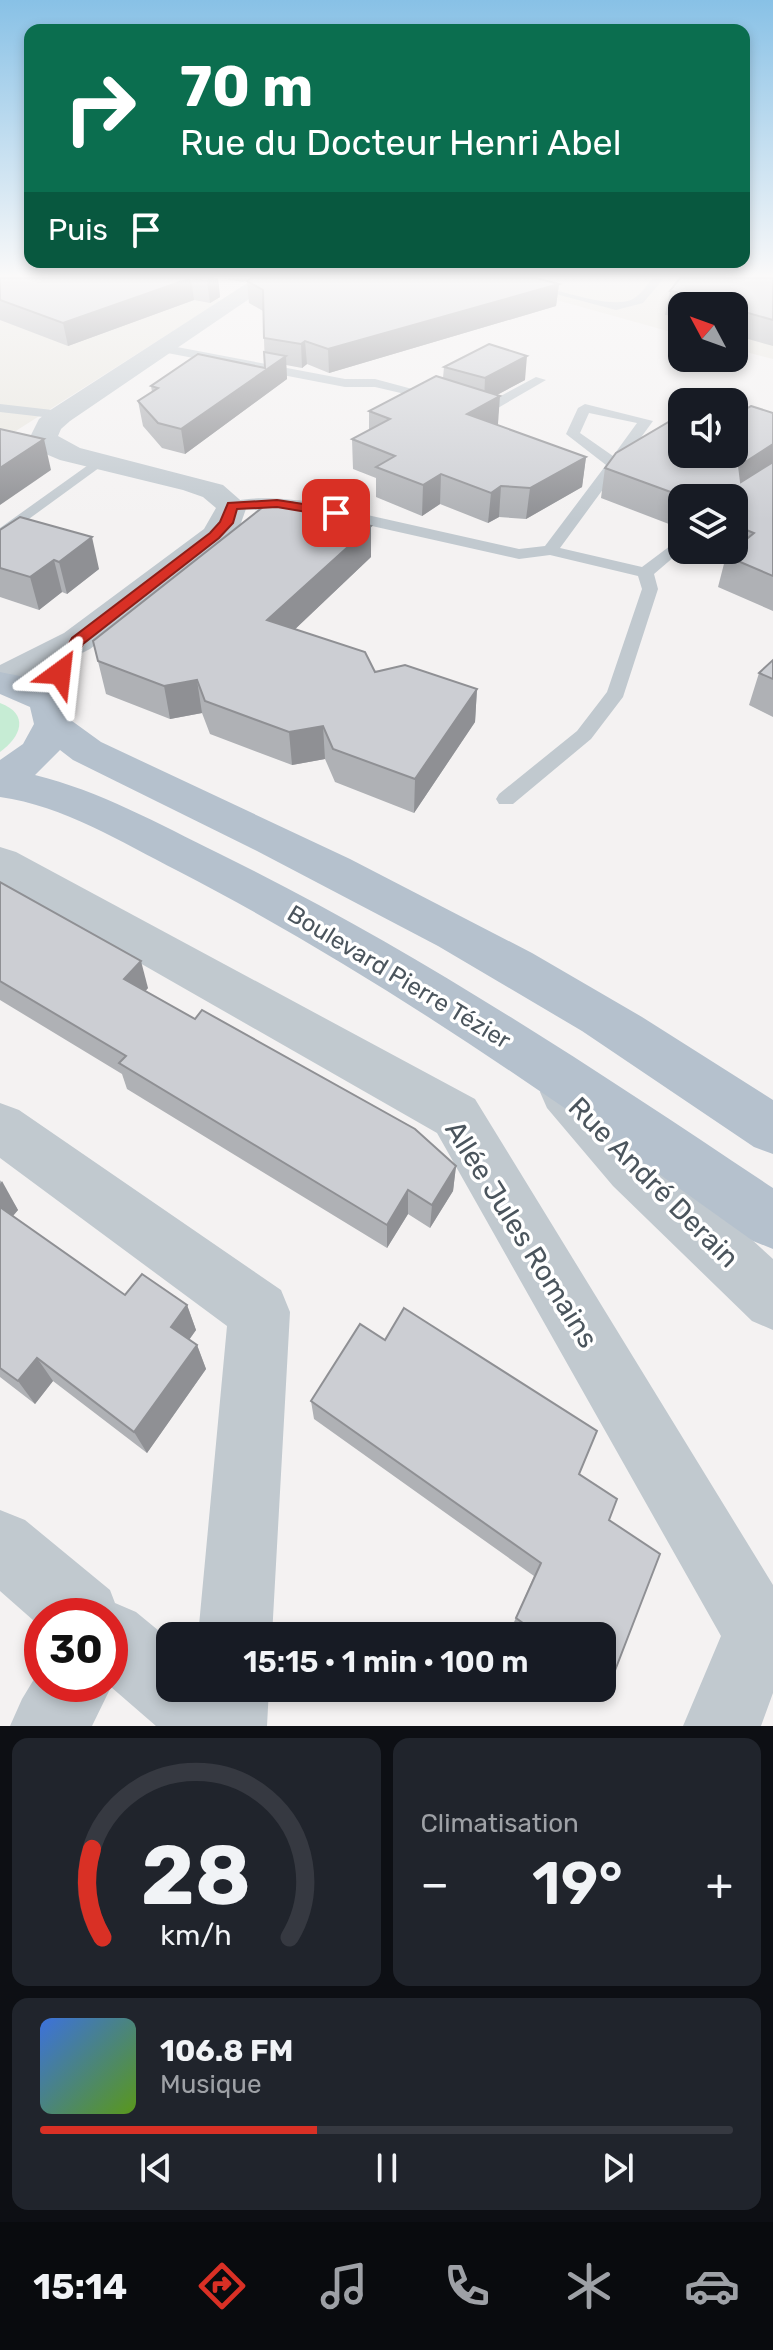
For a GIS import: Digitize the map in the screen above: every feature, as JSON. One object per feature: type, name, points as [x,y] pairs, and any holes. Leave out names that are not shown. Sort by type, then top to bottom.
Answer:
[{"type":"main road","points":[[0,681],[36,693],[51,716],[87,751],[334,869],[454,932],[576,1002],[773,1130]]},
{"type":"main road","points":[[0,780],[22,768],[43,748],[51,716]]},
{"type":"main road","name":"Boulevard Pierre Tézier","points":[[0,780],[42,789],[218,871],[334,933],[537,1061],[773,1221]]},
{"type":"street","points":[[0,681],[77,641],[215,536],[226,523],[232,506],[226,499],[203,487],[59,451],[46,441],[49,425],[61,415],[145,359]]},
{"type":"street","points":[[51,716],[77,641]]},
{"type":"street","name":"Allée Jules Romains","points":[[0,863],[456,1116],[766,1627],[722,1726]]},
{"type":"street","name":"Rue André Derain","points":[[537,1061],[633,1168],[773,1300]]},
{"type":"street","points":[[0,1127],[259,1312],[236,1622]]},
{"type":"street","points":[[0,1545],[63,1598]]},
{"type":"street","points":[[128,1653],[215,1726]]},
{"type":"street","points":[[49,1726],[63,1702]]},
{"type":"street","points":[[228,1726],[230,1702]]},
{"type":"lane","points":[[216,359],[345,383],[375,383],[486,409],[540,380]]},
{"type":"lane","points":[[0,408],[61,415]]},
{"type":"lane","points":[[550,550],[614,464],[646,421],[585,408],[573,434],[614,464]]},
{"type":"lane","points":[[0,535],[98,462]]},
{"type":"lane","points":[[232,506],[277,503],[305,506],[519,554],[550,550],[645,573]]},
{"type":"lane","points":[[645,573],[668,554]]},
{"type":"lane","points":[[506,799],[584,735],[616,693],[650,589],[645,573]]},
{"type":"shaded area","points":[[0,359],[130,359],[0,441]]},
{"type":"green space","points":[[0,703],[16,713],[19,726],[13,740],[0,752]]},
{"type":"building","points":[[191,359],[220,359],[265,368],[264,359],[282,359],[181,429],[158,423],[138,401],[158,388],[151,386]]},
{"type":"building","points":[[461,359],[522,359],[485,378],[444,367]]},
{"type":"building","points":[[436,376],[500,396],[467,414],[586,457],[530,488],[501,486],[491,493],[441,474],[423,485],[376,467],[395,456],[352,439],[390,419],[369,411]]},
{"type":"building","points":[[748,408],[773,413],[773,444],[748,460]]},
{"type":"building","points":[[668,422],[668,468],[739,468],[741,482],[773,462],[773,576],[745,564],[748,564],[748,538],[754,533],[748,531],[748,484],[668,484],[668,491],[605,468],[616,453]]},
{"type":"building","points":[[0,429],[44,439],[0,468]]},
{"type":"building","points":[[291,502],[371,526],[267,620],[365,652],[375,672],[405,665],[477,689],[415,779],[333,749],[323,726],[289,732],[205,701],[197,680],[164,686],[98,661],[93,641],[263,507]]},
{"type":"building","points":[[20,517],[92,537],[59,562],[54,560],[30,577],[0,568],[0,530]]},
{"type":"building","points":[[773,660],[773,679],[759,673]]},
{"type":"building","points":[[0,882],[141,961],[124,979],[195,1019],[202,1010],[415,1129],[456,1166],[432,1205],[408,1190],[387,1225],[119,1063],[126,1056],[0,981]]},
{"type":"building","points":[[0,1207],[125,1295],[142,1274],[187,1305],[171,1327],[197,1345],[134,1432],[37,1358],[18,1381],[0,1368]]},
{"type":"building","points":[[404,1308],[597,1431],[579,1474],[617,1499],[609,1520],[660,1554],[616,1668],[616,1622],[522,1622],[516,1618],[541,1563],[311,1401],[360,1324],[385,1340]]},
{"type":"route","points":[[60,673],[77,641],[215,536],[226,523],[232,506],[277,503],[336,513]]}]
